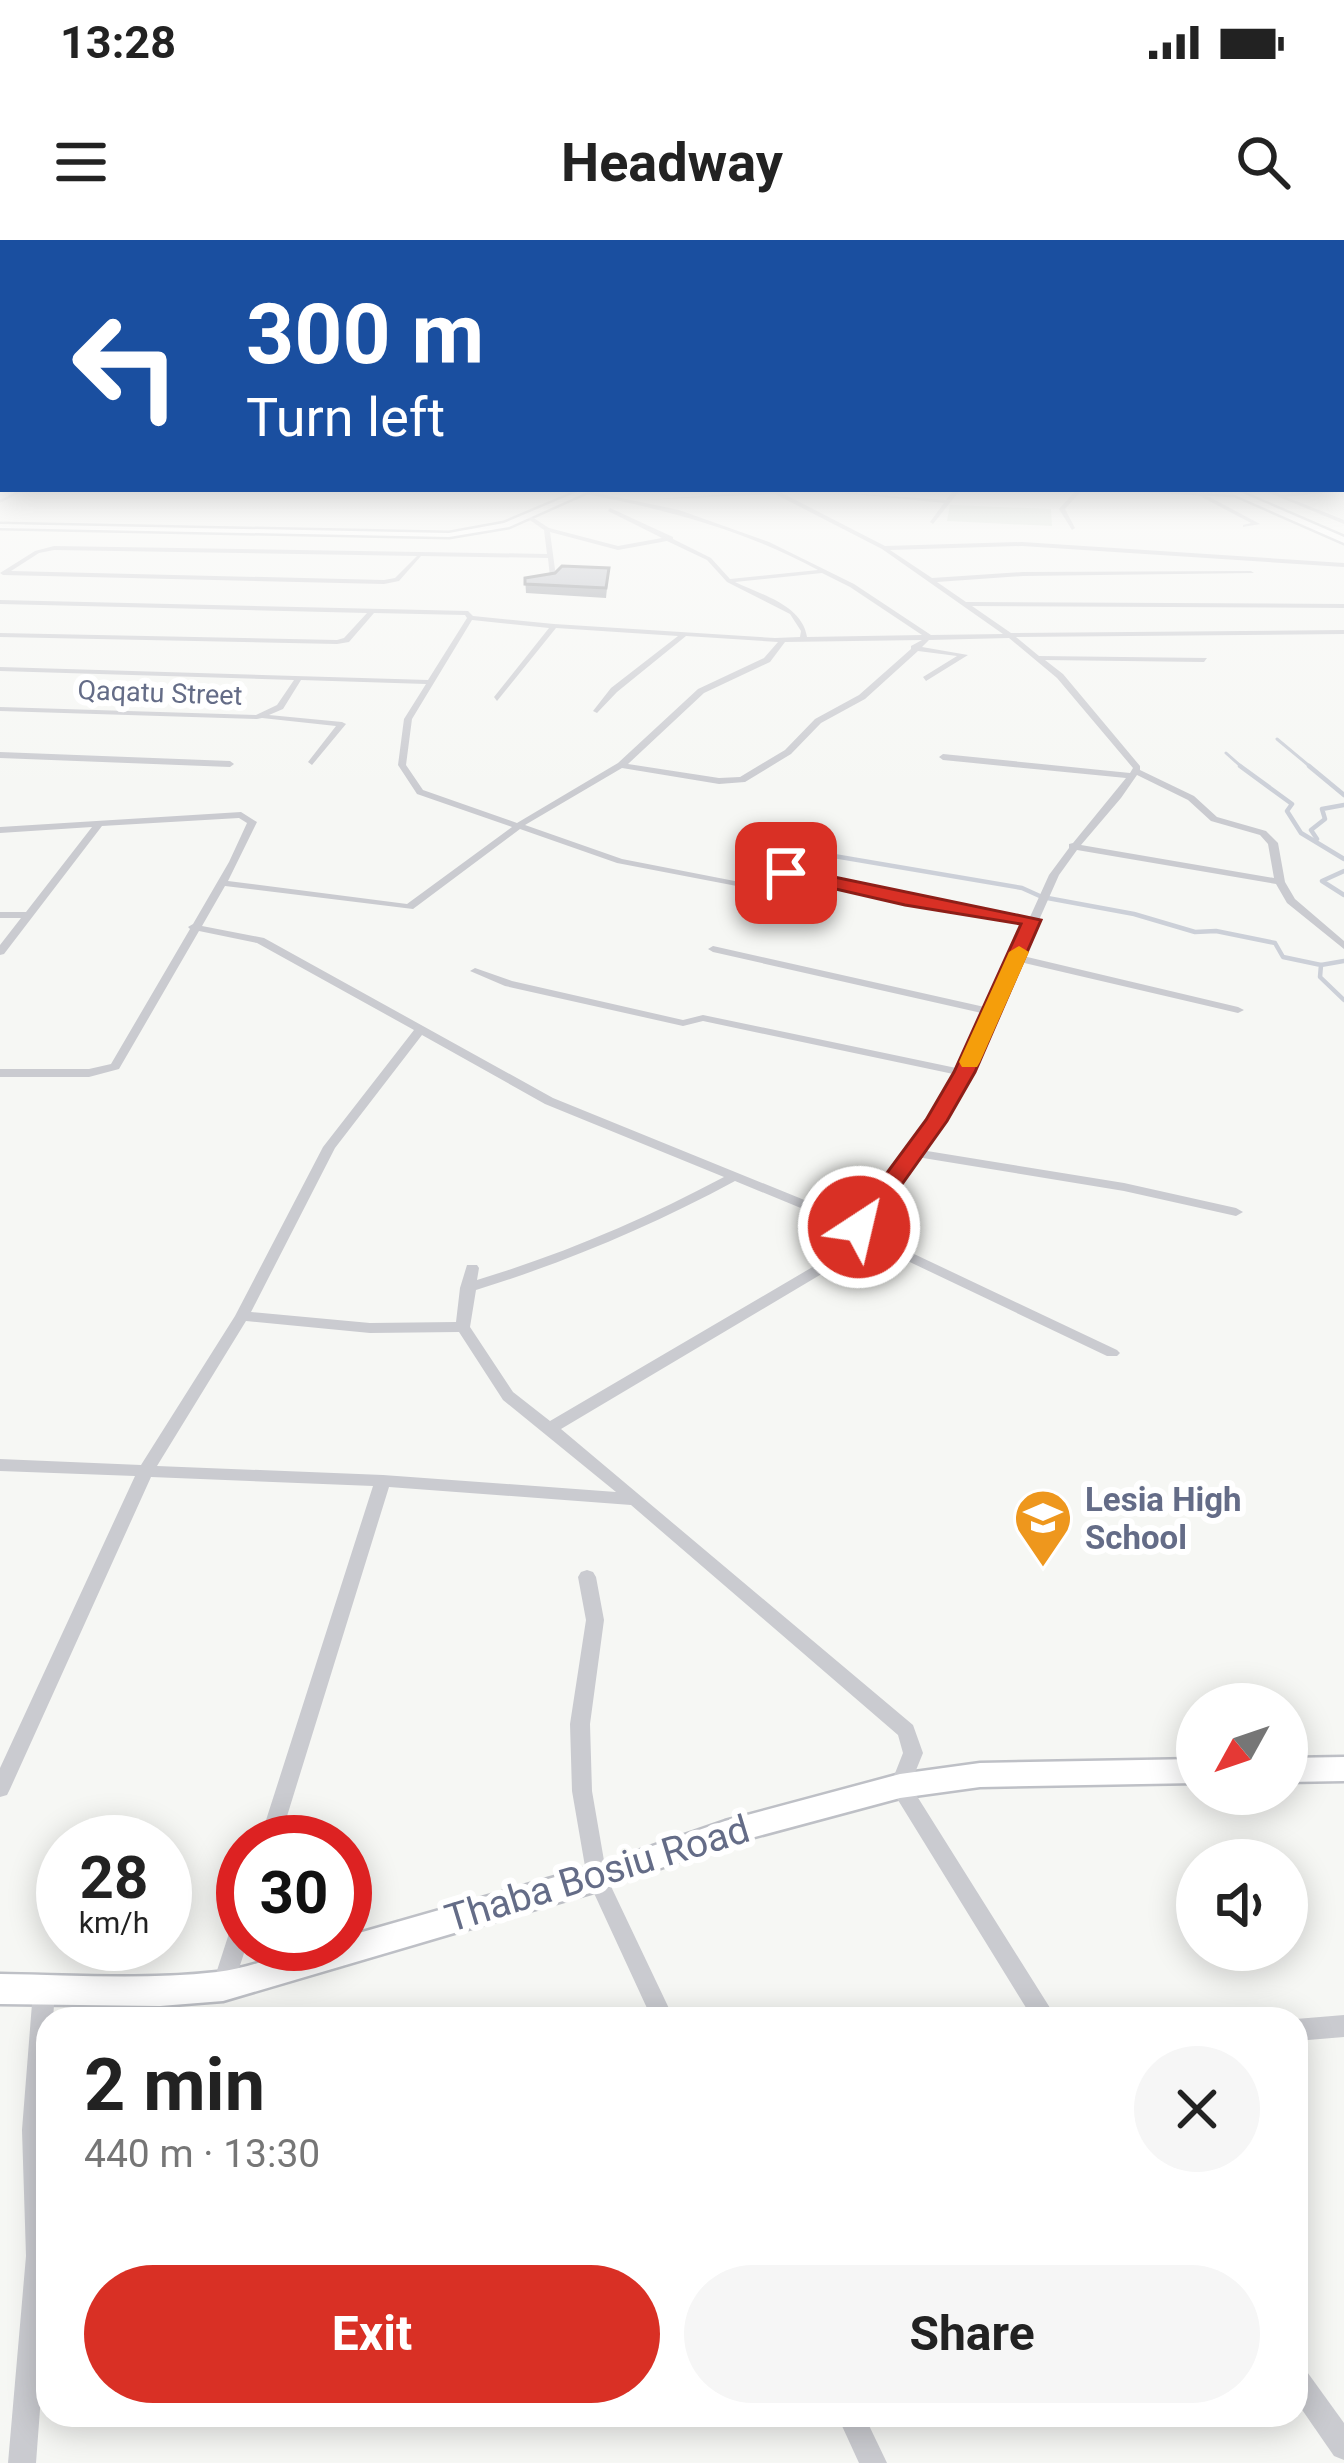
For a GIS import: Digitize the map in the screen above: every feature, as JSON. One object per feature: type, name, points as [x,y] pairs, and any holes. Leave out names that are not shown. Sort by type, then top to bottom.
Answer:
[{"type":"main road","points":[[1308,1770],[1344,1769]]},
{"type":"main road","name":"Thaba Bosiu Road","points":[[0,1989],[223,1986],[597,1878],[725,1833],[900,1786],[980,1775],[1176,1771]]},
{"type":"street","points":[[741,586],[794,613],[802,625],[803,639]]},
{"type":"street","points":[[853,586],[929,639]]},
{"type":"street","points":[[939,586],[1009,636],[1094,713],[1134,774]]},
{"type":"street","points":[[0,602],[467,613],[554,626],[783,640],[1344,632]]},
{"type":"street","points":[[962,604],[1344,606]]},
{"type":"street","points":[[0,635],[337,642],[346,640],[372,611]]},
{"type":"street","points":[[470,617],[408,719],[402,765],[420,792],[620,861],[765,890]]},
{"type":"street","points":[[496,699],[554,626]]},
{"type":"street","points":[[597,711],[614,690],[686,633]]},
{"type":"street","points":[[1188,635],[1193,644]]},
{"type":"street","points":[[621,765],[742,780],[788,752],[818,721],[862,697],[929,639]]},
{"type":"street","points":[[222,883],[409,908],[522,826],[621,765],[701,691],[767,660],[783,640]]},
{"type":"street","points":[[914,648],[964,655],[926,679]]},
{"type":"street","points":[[1035,658],[1204,660]]},
{"type":"street","points":[[0,669],[427,682]]},
{"type":"street","name":"Qaqatu Street","points":[[0,709],[257,717],[280,707],[299,678]]},
{"type":"street","points":[[257,717],[342,724],[312,762]]},
{"type":"street","points":[[0,754],[230,764]]},
{"type":"street","points":[[944,757],[1134,774],[1191,798],[1214,819],[1263,832],[1273,842],[1280,882],[1292,901],[1344,946]]},
{"type":"street","points":[[550,1428],[865,1233],[964,1072],[1032,920],[1072,846],[1117,802],[1134,774]]},
{"type":"street","points":[[0,830],[242,814],[252,822],[222,883],[115,1066],[89,1073],[0,1073]]},
{"type":"street","points":[[0,952],[100,823]]},
{"type":"street","points":[[1072,846],[1280,882]]},
{"type":"street","points":[[786,873],[905,900],[1032,920]]},
{"type":"street","points":[[0,914],[28,915]]},
{"type":"street","points":[[193,927],[260,940],[549,1101],[865,1233],[1112,1353]]},
{"type":"street","points":[[713,949],[993,1012]]},
{"type":"street","points":[[1016,958],[1238,1010]]},
{"type":"street","points":[[475,971],[509,985],[682,1023],[703,1018],[964,1072]]},
{"type":"street","points":[[0,1789],[146,1471],[242,1316],[328,1147],[419,1031]]},
{"type":"street","points":[[911,1152],[1124,1187],[1236,1212]]},
{"type":"street","points":[[733,1178],[668,1214],[527,1270],[470,1278],[463,1327],[508,1396],[905,1731],[913,1753],[900,1786],[1038,2007]]},
{"type":"street","points":[[242,1316],[370,1328],[463,1327]]},
{"type":"street","points":[[0,1465],[383,1481],[634,1499]]},
{"type":"street","points":[[278,1815],[383,1481]]},
{"type":"street","points":[[586,1576],[595,1620],[580,1724],[582,1792],[597,1878],[657,2007]]},
{"type":"street","points":[[223,1986],[228,1971]]},
{"type":"street","points":[[43,2007],[44,1990]]},
{"type":"street","points":[[1308,2029],[1344,2026]]},
{"type":"street","points":[[36,2102],[36,2180]]},
{"type":"street","points":[[22,2463],[36,2293]]},
{"type":"street","points":[[1308,2395],[1344,2446]]},
{"type":"street","points":[[856,2427],[873,2463]]},
{"type":"waterway","points":[[1277,739],[1313,769]]},
{"type":"waterway","points":[[1226,753],[1244,769]]},
{"type":"waterway","points":[[1240,766],[1244,769]]},
{"type":"waterway","points":[[1309,766],[1344,795]]},
{"type":"waterway","points":[[1244,769],[1292,804],[1287,811],[1301,833],[1344,859]]},
{"type":"waterway","points":[[1317,839],[1311,830],[1325,819],[1322,809],[1344,805]]},
{"type":"waterway","points":[[781,847],[1022,888],[1042,897],[1134,914],[1195,932],[1216,931],[1275,943],[1283,957],[1321,965]]},
{"type":"waterway","points":[[1344,871],[1322,881],[1344,895]]},
{"type":"waterway","points":[[1321,965],[1344,961]]},
{"type":"waterway","points":[[1321,965],[1320,977],[1344,1000]]},
{"type":"slow traffic","points":[[969,1062],[1019,952]]},
{"type":"place","name":"Lesia High School","points":[[1043,1569]]},
{"type":"route","points":[[786,873],[905,900],[1032,920],[964,1072],[936,1121],[859,1227]]}]
